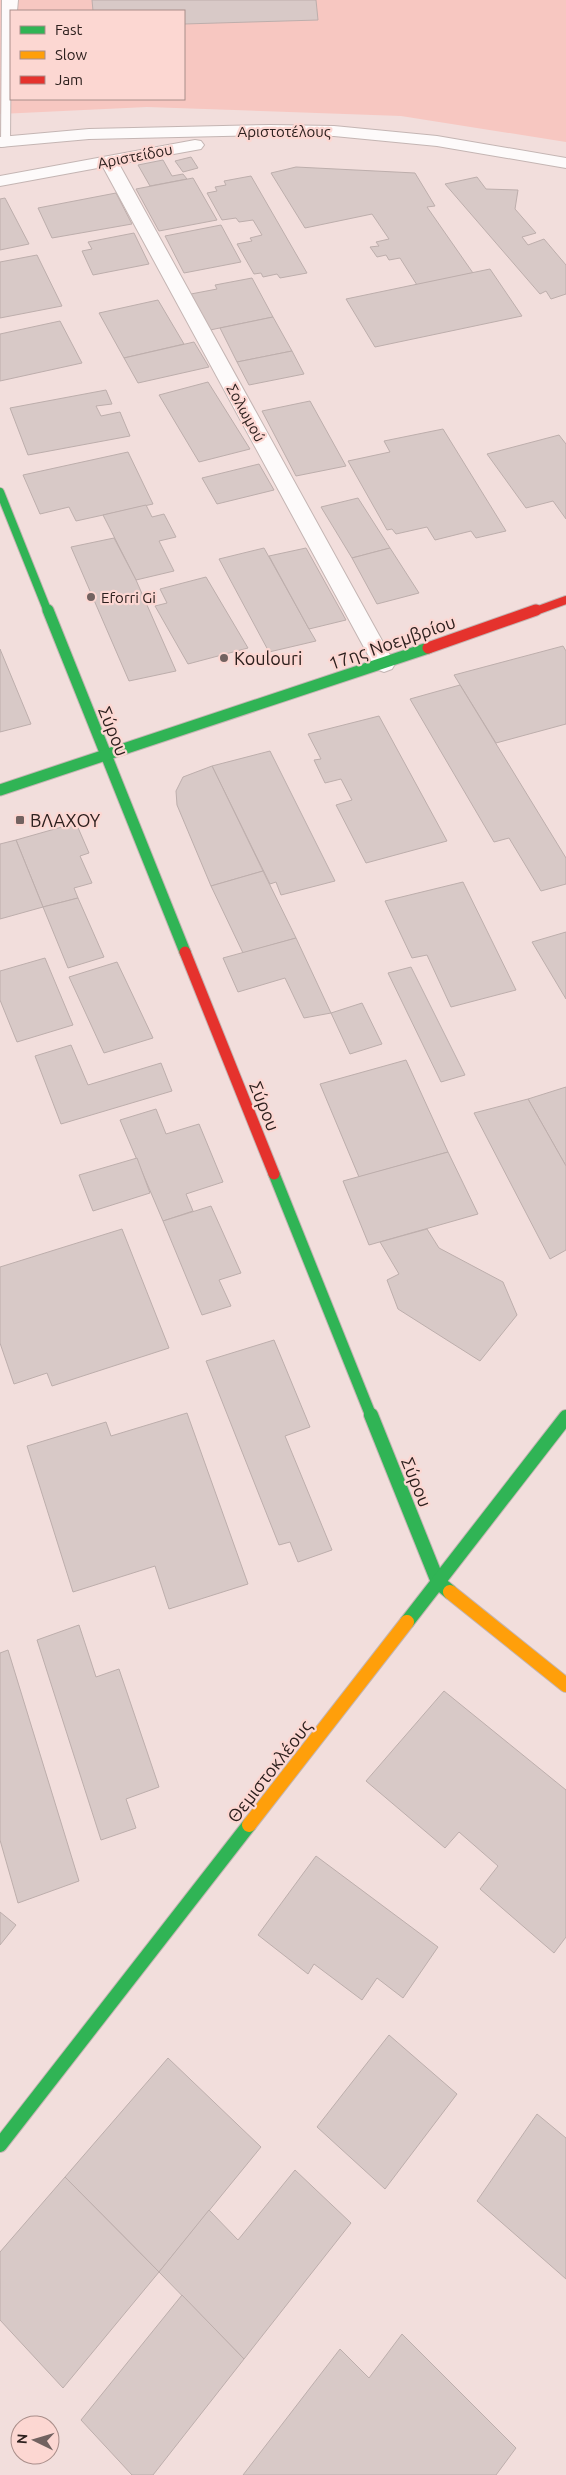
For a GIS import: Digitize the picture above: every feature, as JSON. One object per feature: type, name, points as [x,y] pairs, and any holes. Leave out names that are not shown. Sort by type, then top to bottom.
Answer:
[{"type":"street","points":[[1,142],[0,113],[10,0]]},
{"type":"street","name":"Αριστοτέλους","points":[[1,142],[89,134],[270,130],[334,131],[437,141],[566,163]]},
{"type":"street","name":"Αριστείδου","points":[[0,181],[109,162],[270,130]]},
{"type":"street","name":"Σολωμού","points":[[109,162],[384,664]]},
{"type":"street","name":"Σύρου","points":[[0,492],[438,1582],[566,1685]]},
{"type":"street","name":"17ης Νοεμβρίου","points":[[0,790],[384,664],[566,600]]},
{"type":"street","name":"Θεμιστοκλέους","points":[[0,2145],[566,1417]]},
{"type":"shaded area","points":[[0,0],[566,0],[566,142],[401,116],[147,107],[0,114]]},
{"type":"building","points":[[92,0],[316,0],[318,20],[185,24],[185,10],[93,10]]},
{"type":"building","points":[[191,157],[198,168],[183,172],[175,161]]},
{"type":"building","points":[[163,160],[172,176],[183,174],[187,179],[150,186],[138,165]]},
{"type":"building","points":[[296,167],[415,173],[435,206],[427,207],[473,273],[417,285],[400,258],[389,260],[386,255],[377,257],[370,247],[379,246],[376,242],[389,239],[372,214],[305,228],[271,173]]},
{"type":"building","points":[[251,176],[307,273],[280,278],[277,274],[263,277],[261,273],[254,274],[237,244],[252,241],[250,238],[262,235],[253,220],[239,222],[236,218],[222,220],[207,193],[217,191],[215,187],[226,185],[224,181]]},
{"type":"building","points":[[477,177],[486,189],[518,190],[515,209],[536,233],[522,237],[528,245],[544,239],[566,265],[566,294],[551,299],[546,291],[540,294],[445,184]]},
{"type":"building","points":[[193,178],[217,220],[159,231],[136,189]]},
{"type":"building","points":[[116,193],[132,224],[52,238],[38,208]]},
{"type":"building","points":[[5,198],[29,244],[0,250],[0,199]]},
{"type":"building","points":[[221,225],[241,262],[184,273],[165,236]]},
{"type":"building","points":[[134,233],[149,264],[93,275],[82,251],[92,249],[88,242]]},
{"type":"building","points":[[37,255],[62,306],[0,318],[0,262]]},
{"type":"building","points":[[490,269],[522,316],[375,347],[346,299]]},
{"type":"building","points":[[252,278],[273,317],[210,330],[191,294],[217,289],[215,285]]},
{"type":"building","points":[[158,300],[184,344],[124,358],[99,313]]},
{"type":"building","points":[[273,317],[292,351],[237,362],[220,328]]},
{"type":"building","points":[[60,321],[82,363],[0,381],[0,334]]},
{"type":"building","points":[[194,342],[209,367],[138,383],[124,358]]},
{"type":"building","points":[[292,351],[304,374],[249,385],[237,362]]},
{"type":"building","points":[[208,382],[250,449],[199,462],[159,395]]},
{"type":"building","points":[[106,390],[112,404],[96,406],[101,416],[120,412],[130,436],[28,455],[10,408]]},
{"type":"building","points":[[310,401],[346,466],[296,476],[262,411]]},
{"type":"building","points":[[443,429],[506,531],[476,538],[471,531],[435,540],[427,527],[396,534],[392,529],[387,530],[348,461],[390,452],[384,441]]},
{"type":"building","points":[[559,435],[566,444],[566,519],[553,501],[526,508],[487,454]]},
{"type":"building","points":[[128,452],[153,504],[76,521],[69,507],[40,514],[23,475]]},
{"type":"building","points":[[259,464],[274,490],[217,504],[202,478]]},
{"type":"building","points":[[358,498],[390,548],[352,558],[321,507]]},
{"type":"building","points":[[146,505],[152,517],[164,514],[176,537],[159,541],[174,571],[136,580],[103,515]]},
{"type":"building","points":[[114,538],[136,580],[176,671],[129,681],[71,547]]},
{"type":"building","points":[[264,548],[316,641],[269,652],[219,559]]},
{"type":"building","points":[[306,548],[346,620],[309,629],[269,556]]},
{"type":"building","points":[[390,548],[419,593],[377,604],[352,558]]},
{"type":"building","points":[[206,577],[248,648],[188,664],[155,606],[167,603],[160,589]]},
{"type":"building","points":[[563,646],[566,651],[566,724],[496,743],[454,675]]},
{"type":"building","points":[[0,649],[31,724],[0,732]]},
{"type":"building","points":[[460,685],[566,858],[566,884],[541,891],[509,838],[494,842],[410,699]]},
{"type":"building","points":[[379,716],[447,841],[366,863],[336,805],[352,800],[341,779],[325,783],[314,760],[321,759],[308,734]]},
{"type":"building","points":[[270,751],[335,881],[281,895],[276,882],[270,884],[212,766]]},
{"type":"building","points":[[212,766],[263,871],[211,886],[177,805],[176,791],[183,777]]},
{"type":"building","points":[[76,823],[89,853],[80,856],[92,883],[74,888],[78,898],[43,907],[16,840]]},
{"type":"building","points":[[16,840],[43,907],[0,919],[0,844]]},
{"type":"building","points":[[263,871],[296,938],[243,953],[211,886]]},
{"type":"building","points":[[463,882],[516,990],[451,1007],[427,955],[412,958],[385,901]]},
{"type":"building","points":[[78,898],[104,957],[68,968],[43,907]]},
{"type":"building","points":[[566,932],[566,999],[532,942]]},
{"type":"building","points":[[296,938],[331,1013],[304,1018],[285,978],[238,992],[223,958]]},
{"type":"building","points":[[45,958],[73,1025],[17,1042],[0,1000],[0,971]]},
{"type":"building","points":[[117,962],[153,1038],[104,1053],[69,977]]},
{"type":"building","points":[[411,967],[465,1075],[441,1082],[388,973]]},
{"type":"building","points":[[362,1003],[382,1044],[350,1054],[331,1013]]},
{"type":"building","points":[[71,1045],[88,1085],[161,1063],[172,1091],[61,1124],[35,1056]]},
{"type":"building","points":[[406,1060],[448,1152],[359,1177],[320,1084]]},
{"type":"building","points":[[566,1087],[566,1166],[528,1099]]},
{"type":"building","points":[[528,1099],[566,1166],[566,1250],[550,1259],[474,1113]]},
{"type":"building","points":[[156,1109],[166,1134],[199,1124],[223,1182],[186,1194],[193,1211],[163,1221],[120,1120]]},
{"type":"building","points":[[448,1152],[478,1214],[369,1245],[343,1181]]},
{"type":"building","points":[[137,1158],[150,1193],[93,1211],[79,1175]]},
{"type":"building","points":[[211,1206],[241,1273],[219,1280],[231,1306],[202,1315],[163,1221]]},
{"type":"building","points":[[122,1229],[169,1348],[52,1386],[47,1373],[14,1384],[0,1343],[0,1267]]},
{"type":"building","points":[[427,1229],[439,1248],[503,1282],[517,1315],[480,1361],[398,1309],[387,1280],[399,1274],[380,1242]]},
{"type":"building","points":[[274,1340],[310,1427],[285,1436],[332,1550],[298,1562],[290,1542],[279,1545],[206,1361]]},
{"type":"building","points":[[187,1413],[248,1584],[169,1609],[155,1566],[73,1592],[27,1446],[106,1422],[111,1436]]},
{"type":"building","points":[[79,1625],[96,1677],[119,1669],[159,1787],[126,1799],[136,1828],[101,1840],[37,1640]]},
{"type":"building","points":[[8,1650],[79,1881],[18,1903],[0,1840],[0,1653]]},
{"type":"building","points":[[444,1691],[566,1790],[566,1937],[554,1953],[480,1889],[498,1866],[459,1832],[445,1848],[366,1781]]},
{"type":"building","points":[[316,1856],[438,1947],[403,1998],[377,1978],[362,2000],[314,1964],[308,1974],[258,1935]]},
{"type":"building","points":[[0,1912],[16,1925],[0,1945]]},
{"type":"building","points":[[389,2035],[457,2094],[385,2189],[317,2127]]},
{"type":"building","points":[[168,2058],[261,2147],[159,2272],[65,2177]]},
{"type":"building","points":[[537,2114],[566,2138],[566,2279],[477,2201]]},
{"type":"building","points":[[295,2170],[351,2223],[244,2359],[159,2272],[209,2210],[238,2240]]},
{"type":"building","points":[[65,2177],[159,2272],[63,2388],[0,2320],[0,2252]]},
{"type":"building","points":[[182,2295],[244,2359],[153,2475],[132,2475],[81,2420]]},
{"type":"building","points":[[402,2334],[516,2448],[496,2475],[243,2475],[340,2349],[369,2378]]},
{"type":"traffic: fast","points":[[0,492],[185,952]]},
{"type":"traffic: fast","points":[[0,790],[428,648]]},
{"type":"traffic: fast","points":[[274,1174],[438,1582],[450,1592]]},
{"type":"traffic: fast","points":[[407,1622],[566,1417]]},
{"type":"traffic: fast","points":[[0,2145],[249,1825]]},
{"type":"traffic: slow","points":[[450,1592],[566,1685]]},
{"type":"traffic: slow","points":[[249,1825],[407,1622]]},
{"type":"traffic: jam","points":[[428,648],[566,600]]},
{"type":"traffic: jam","points":[[185,952],[274,1174]]},
{"type":"place","name":"Eforri Gi","points":[[91,597]]},
{"type":"place","name":"Koulouri","points":[[224,658]]},
{"type":"place","name":"ΒΛΑΧΟΥ","points":[[20,820]]}]
